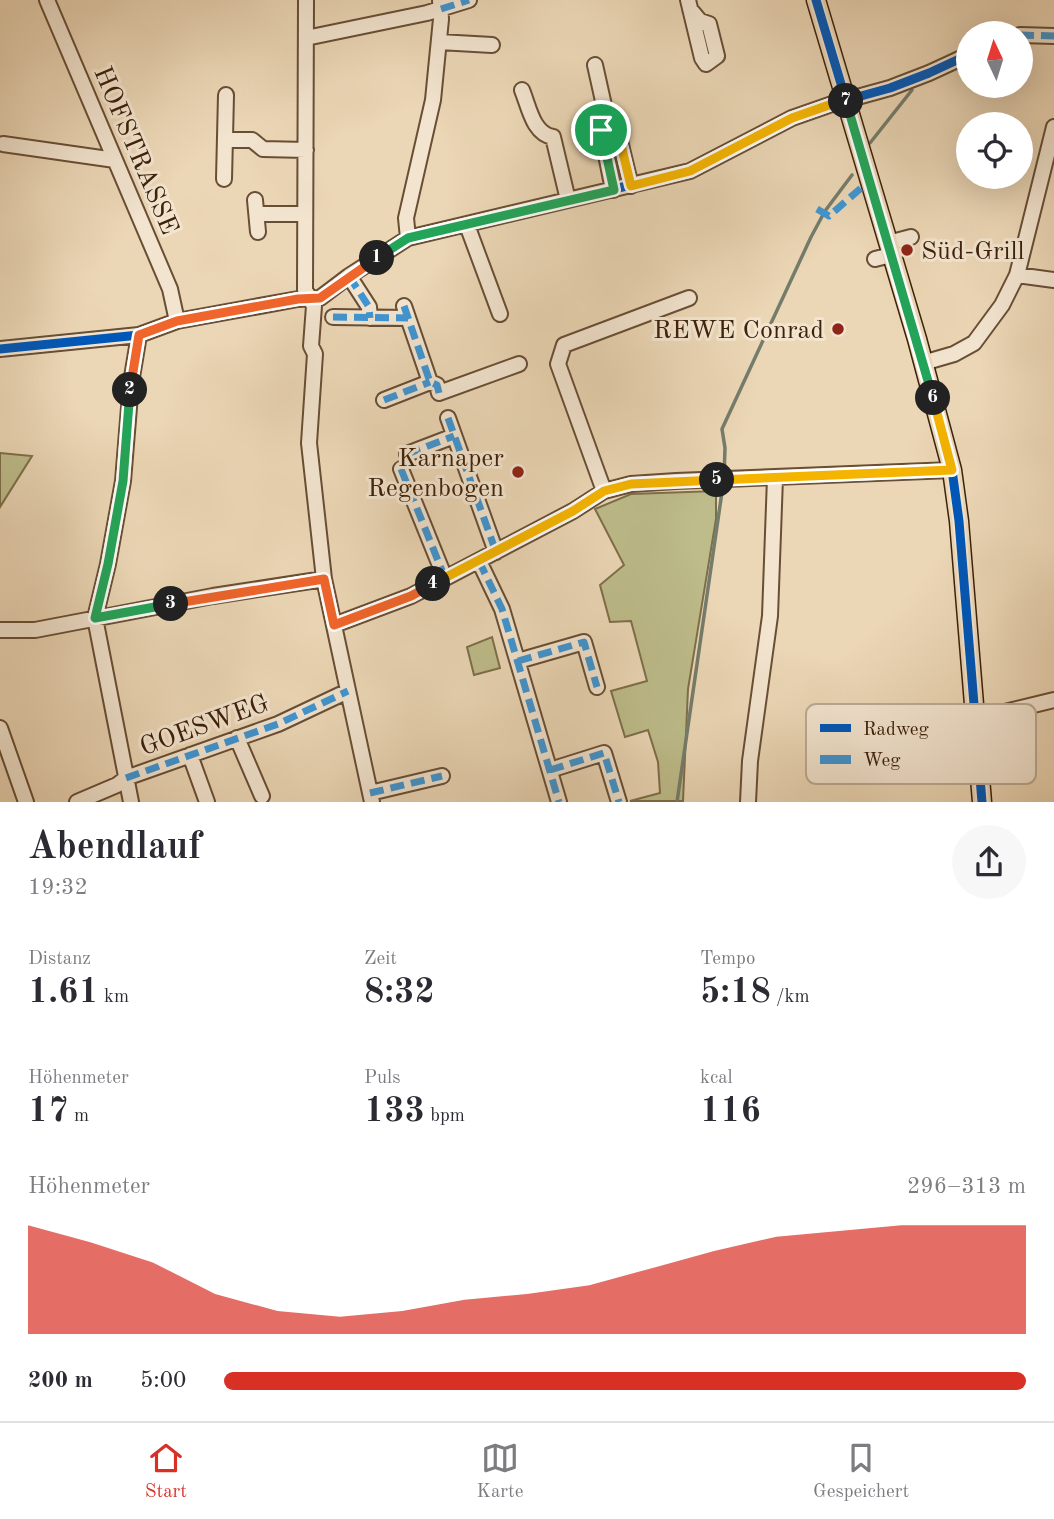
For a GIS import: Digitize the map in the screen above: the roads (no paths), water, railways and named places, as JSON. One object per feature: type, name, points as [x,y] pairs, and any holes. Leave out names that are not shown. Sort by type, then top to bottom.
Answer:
[{"type":"main road","points":[[816,0],[846,100],[885,252],[923,363],[952,470],[975,704]]},
{"type":"main road","points":[[981,784],[982,802]]},
{"type":"street","name":"HOFSTRASSE","points":[[47,0],[170,289],[177,321]]},
{"type":"street","points":[[306,0],[305,290],[314,306],[311,346],[315,354],[309,443],[324,579],[371,797],[442,776]]},
{"type":"street","points":[[306,38],[469,0]]},
{"type":"street","points":[[408,238],[406,218],[433,100],[440,5]]},
{"type":"street","points":[[1033,35],[1054,36]]},
{"type":"street","points":[[439,42],[492,46]]},
{"type":"street","points":[[0,349],[139,335],[177,321],[320,298],[408,238],[690,171],[792,118],[890,88],[956,61]]},
{"type":"street","points":[[595,65],[607,119]]},
{"type":"street","points":[[522,90],[538,131],[544,136],[552,137],[568,200]]},
{"type":"street","points":[[224,179],[226,95]]},
{"type":"street","points":[[614,190],[601,130],[603,120],[611,118],[616,124],[631,186]]},
{"type":"street","points":[[923,363],[954,354],[974,343],[1002,305],[1017,275],[1051,153],[1054,127]]},
{"type":"street","points":[[225,140],[252,140],[262,149],[306,150]]},
{"type":"street","points":[[3,144],[115,160]]},
{"type":"street","points":[[258,232],[256,207],[305,214]]},
{"type":"street","points":[[467,225],[500,314]]},
{"type":"street","points":[[885,252],[911,237]]},
{"type":"street","points":[[1017,275],[1054,280]]},
{"type":"street","points":[[349,276],[369,307],[370,318]]},
{"type":"street","points":[[604,491],[558,363],[564,345],[689,298]]},
{"type":"street","points":[[333,317],[370,318],[406,312],[435,388]]},
{"type":"street","points":[[131,802],[95,618],[123,481],[131,383],[139,335]]},
{"type":"street","points":[[384,400],[519,365]]},
{"type":"street","points":[[448,418],[496,552]]},
{"type":"street","points":[[407,454],[454,436]]},
{"type":"street","points":[[401,469],[445,578]]},
{"type":"street","points":[[334,625],[411,596],[573,511],[604,491],[631,484],[952,470]]},
{"type":"street","points":[[748,802],[750,761],[770,616],[775,478]]},
{"type":"street","points":[[479,561],[502,609],[559,802]]},
{"type":"street","points":[[0,630],[35,630],[324,579]]},
{"type":"street","points":[[518,662],[584,642],[597,687]]},
{"type":"street","name":"GOESWEG","points":[[77,802],[117,785],[126,778],[278,724],[348,691]]},
{"type":"street","points":[[1036,704],[1054,700]]},
{"type":"street","points":[[0,728],[26,802]]},
{"type":"street","points":[[236,738],[262,796]]},
{"type":"street","points":[[550,770],[604,753],[619,802]]},
{"type":"street","points":[[190,755],[207,802]]},
{"type":"waterway","points":[[870,143],[912,90]]},
{"type":"waterway","points":[[724,477],[725,448],[722,429],[811,237],[825,211],[852,175]]},
{"type":"waterway","points":[[677,802],[723,485]]},
{"type":"place","name":"Süd-Grill","points":[[907,250]]},
{"type":"place","name":"REWE Conrad","points":[[838,329]]},
{"type":"place","name":"Karnaper Regenbogen","points":[[518,472]]}]
